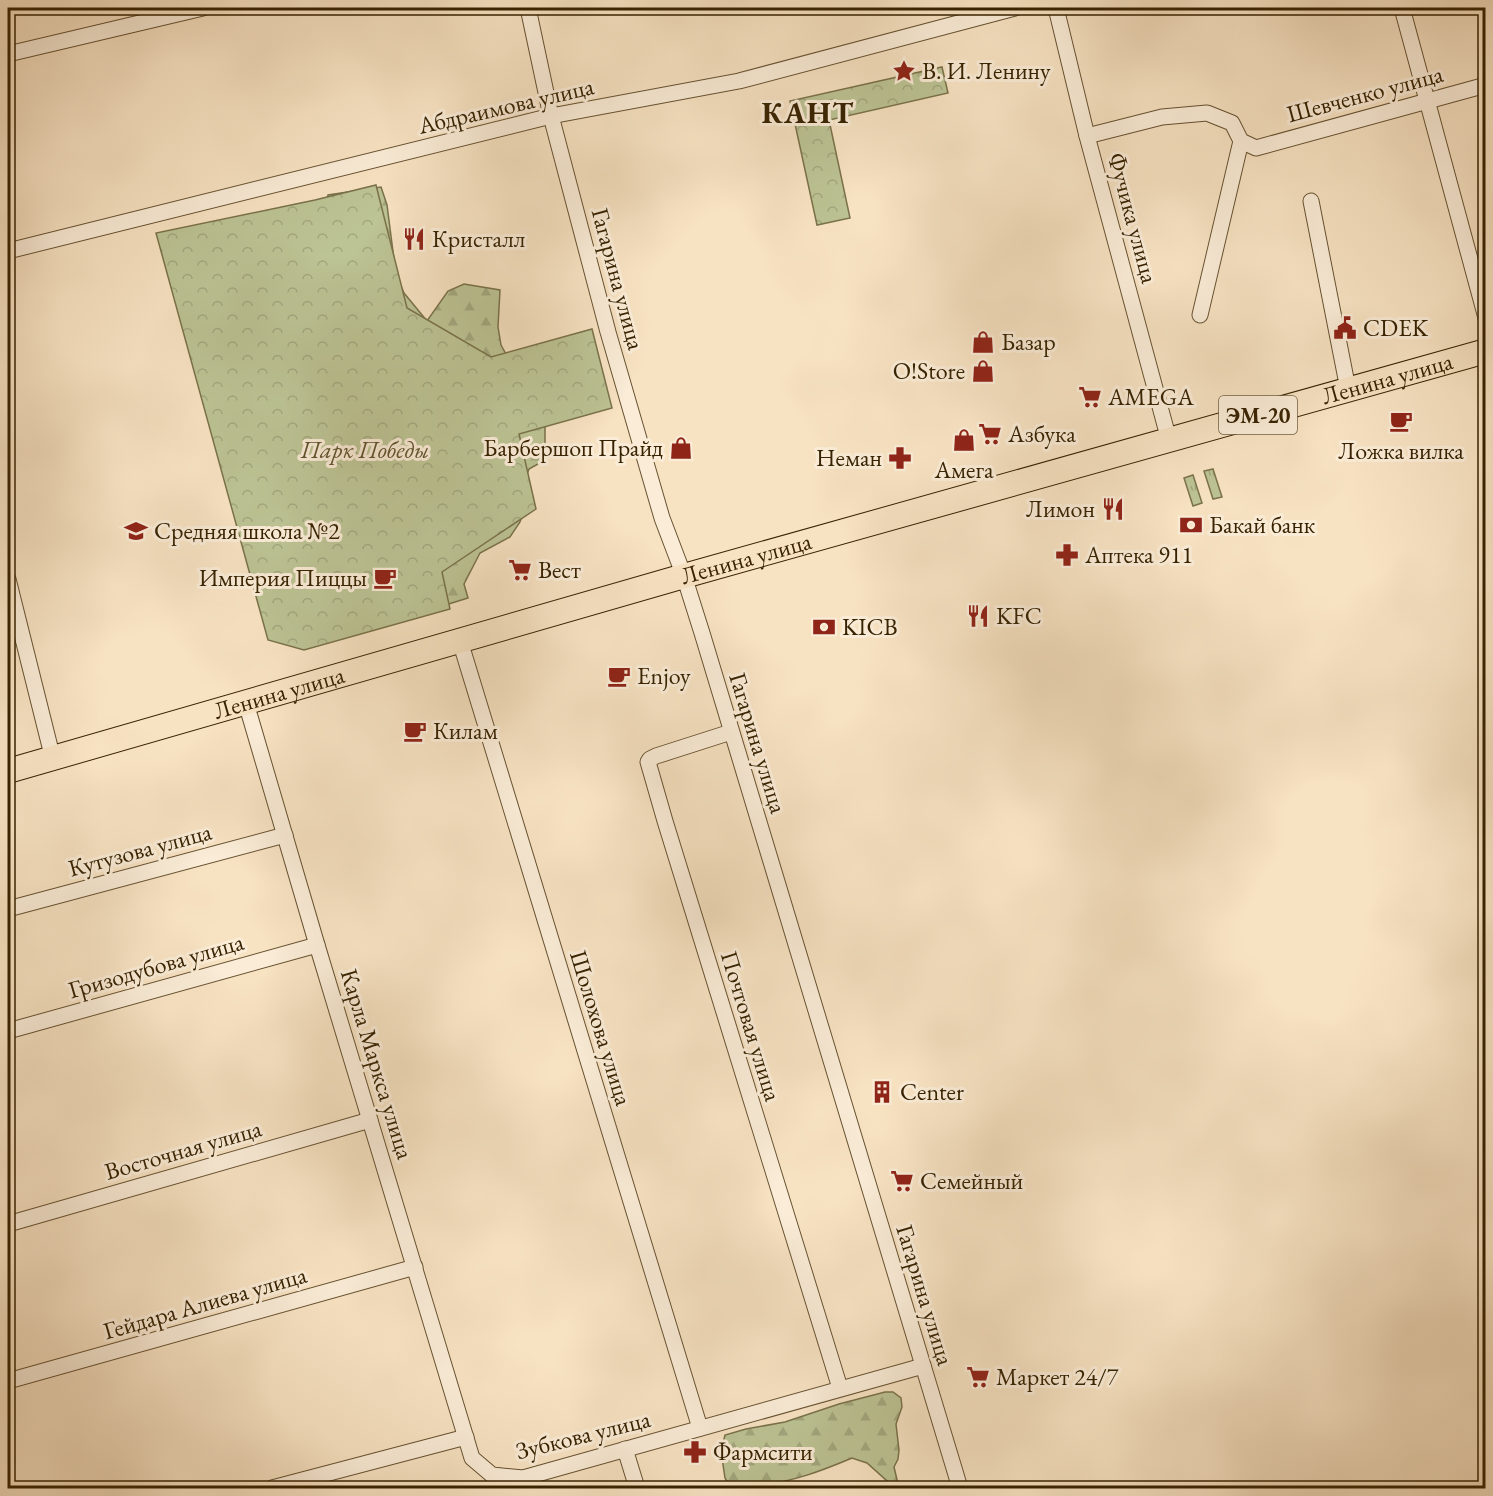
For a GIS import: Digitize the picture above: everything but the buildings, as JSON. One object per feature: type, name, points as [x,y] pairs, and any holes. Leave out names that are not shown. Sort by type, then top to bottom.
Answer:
[{"type":"main road","name":"Ленина улица","points":[[8,771],[684,576],[1485,351]]},
{"type":"street","points":[[8,54],[203,8]]},
{"type":"street","name":"Гагарина улица","points":[[528,8],[551,116],[608,332],[662,518],[684,576],[960,1488]]},
{"type":"street","name":"Абдраимова улица","points":[[8,251],[551,116],[739,81],[1015,8]]},
{"type":"street","name":"Фучика улица","points":[[1056,8],[1087,135],[1169,440]]},
{"type":"street","points":[[1402,8],[1485,318]]},
{"type":"street","name":"Шевченко улица","points":[[1241,141],[1256,148],[1485,85]]},
{"type":"street","points":[[1087,135],[1162,117],[1207,113],[1232,123],[1241,141],[1200,315]]},
{"type":"street","points":[[1311,201],[1348,389]]},
{"type":"street","points":[[8,579],[53,759]]},
{"type":"street","name":"Шолохова улица","points":[[460,641],[700,1428]]},
{"type":"street","name":"Карла Маркса улица","points":[[246,703],[466,1437]]},
{"type":"street","name":"Почтовая улица","points":[[731,732],[656,756],[648,762],[664,821],[840,1388]]},
{"type":"street","name":"Кутузова улица","points":[[8,909],[285,835]]},
{"type":"street","name":"Гризодубова улица","points":[[8,1031],[317,945]]},
{"type":"street","name":"Восточная улица","points":[[8,1224],[370,1120]]},
{"type":"street","name":"Гейдара Алиева улица","points":[[8,1381],[415,1267]]},
{"type":"street","name":"Зубкова улица","points":[[466,1437],[472,1458],[492,1475],[523,1478],[923,1366]]},
{"type":"street","points":[[272,1488],[466,1437]]},
{"type":"street","points":[[625,1449],[637,1488]]},
{"type":"green space","points":[[942,67],[948,93],[829,120],[850,218],[817,225],[790,101]]},
{"type":"green space","name":"Парк Победы","points":[[376,185],[407,308],[491,357],[592,329],[612,408],[519,434],[536,509],[442,572],[450,609],[304,650],[268,640],[156,233]]},
{"type":"green space","points":[[381,187],[387,205],[396,275],[404,293],[427,321],[448,291],[464,284],[500,290],[498,327],[501,345],[545,425],[545,460],[529,469],[523,485],[526,504],[520,522],[510,537],[480,553],[464,584],[468,598],[439,607],[325,207],[328,195]]},
{"type":"green space","points":[[1213,469],[1222,497],[1213,499],[1204,471]]},
{"type":"green space","points":[[1193,475],[1202,503],[1193,506],[1184,478]]},
{"type":"green space","points":[[885,1392],[893,1392],[901,1398],[902,1407],[896,1424],[899,1450],[894,1467],[899,1488],[883,1488],[887,1481],[867,1463],[852,1458],[806,1475],[758,1486],[734,1487],[730,1486],[725,1478],[721,1451],[725,1435],[785,1422]]},
{"type":"place","name":"В. И. Ленину","points":[[904,71]]},
{"type":"place","name":"Кристалл","points":[[414,239]]},
{"type":"place","name":"CDEK","points":[[1345,328]]},
{"type":"place","name":"Базар","points":[[983,342]]},
{"type":"place","name":"O!Store","points":[[983,371]]},
{"type":"place","name":"AMEGA","points":[[1090,397]]},
{"type":"place","name":"Ложка вилка","points":[[1401,421]]},
{"type":"place","name":"Азбука","points":[[990,434]]},
{"type":"place","name":"Амега","points":[[964,440]]},
{"type":"place","name":"Барбершоп Прайд","points":[[681,448]]},
{"type":"place","name":"Неман","points":[[900,458]]},
{"type":"place","name":"Лимон","points":[[1113,509]]},
{"type":"place","name":"Бакай банк","points":[[1191,525]]},
{"type":"place","name":"Средняя школа №2","points":[[136,531]]},
{"type":"place","name":"Аптека 911","points":[[1067,555]]},
{"type":"place","name":"Вест","points":[[520,570]]},
{"type":"place","name":"Империя Пиццы","points":[[385,578]]},
{"type":"place","name":"KFC","points":[[978,616]]},
{"type":"place","name":"KICB","points":[[824,627]]},
{"type":"place","name":"Enjoy","points":[[619,676]]},
{"type":"place","name":"Килам","points":[[415,731]]},
{"type":"place","name":"Center","points":[[882,1092]]},
{"type":"place","name":"Семейный","points":[[902,1181]]},
{"type":"place","name":"Маркет 24/7","points":[[978,1377]]},
{"type":"place","name":"Фармсити","points":[[695,1452]]},
{"type":"district","name":"КАНТ","points":[[808,113]]}]
